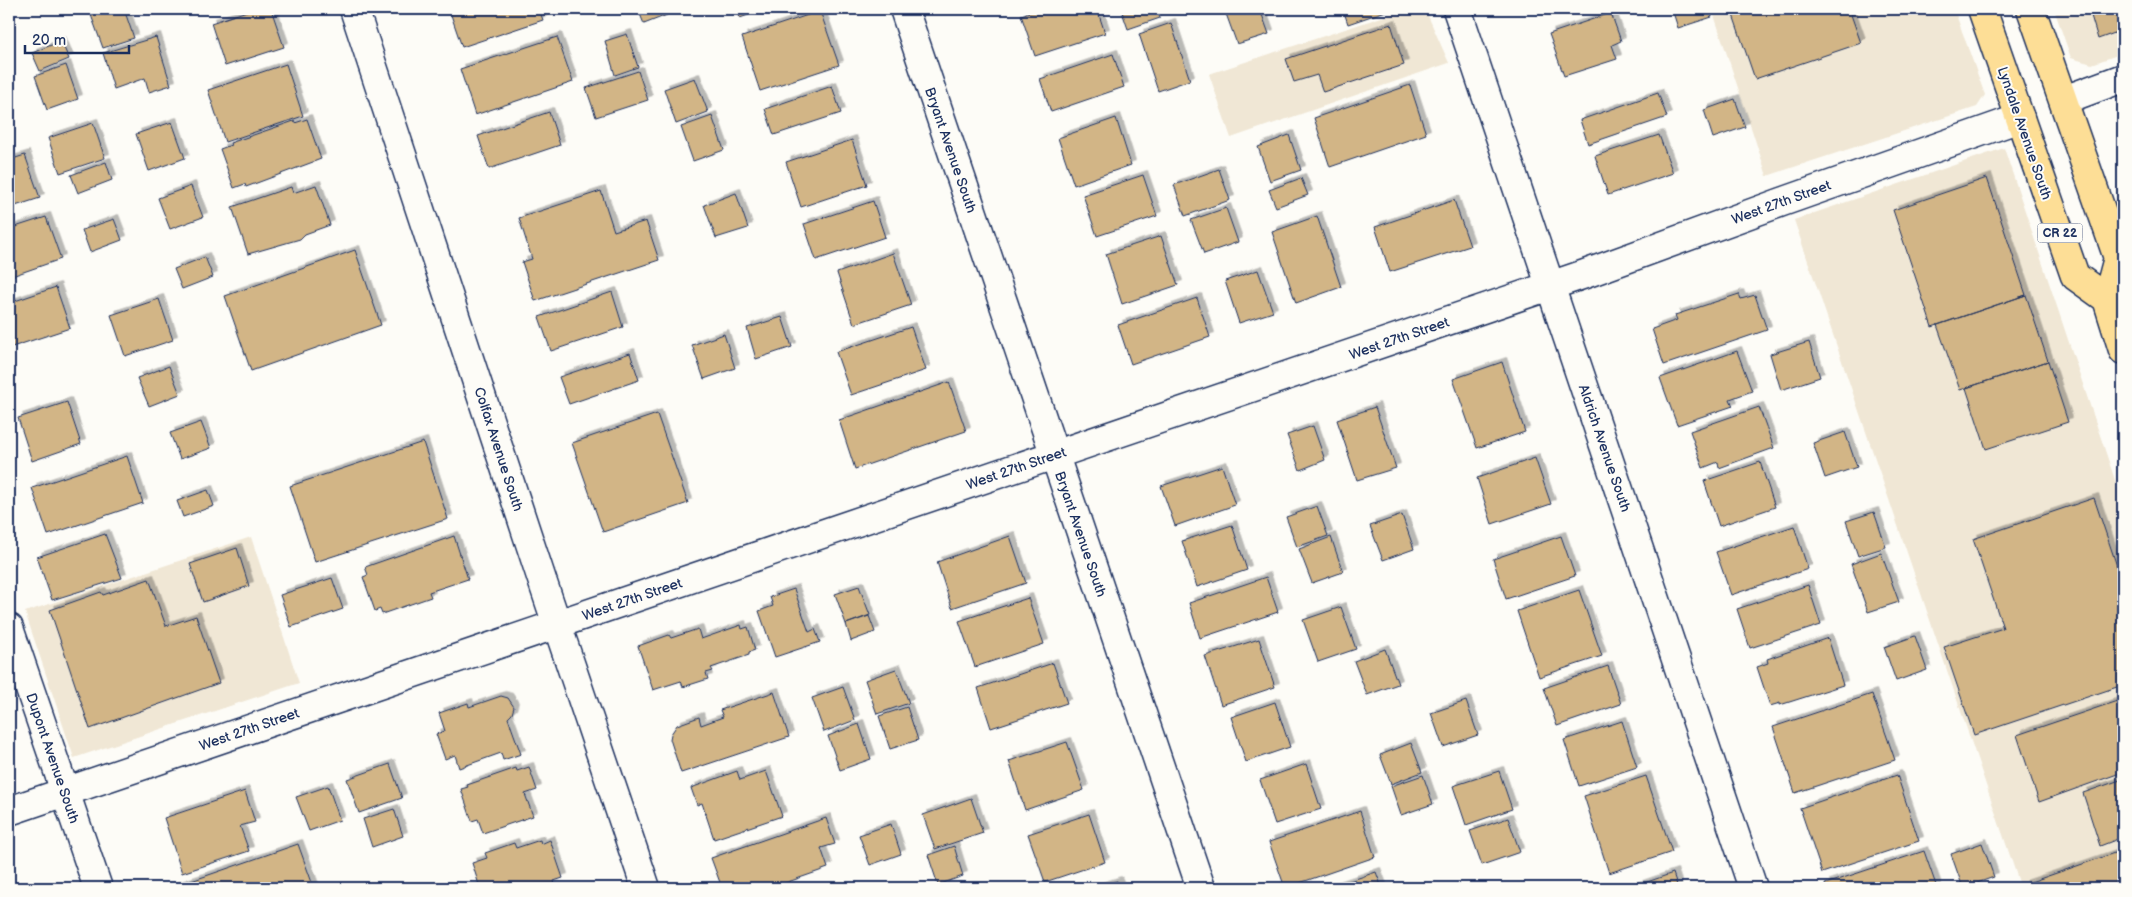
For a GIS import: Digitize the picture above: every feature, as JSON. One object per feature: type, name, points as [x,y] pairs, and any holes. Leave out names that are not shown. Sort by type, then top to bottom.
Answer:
[{"type":"main road","name":"Lyndale Avenue South","points":[[1982,9],[2075,276],[2107,299]]},
{"type":"main road","points":[[2032,9],[2118,258],[2107,299],[2123,350]]},
{"type":"street","name":"Colfax Avenue South","points":[[354,9],[646,888]]},
{"type":"street","name":"Bryant Avenue South","points":[[904,9],[1201,888]]},
{"type":"street","name":"Aldrich Avenue South","points":[[1457,9],[1753,888]]},
{"type":"street","points":[[2064,100],[2123,78]]},
{"type":"street","name":"West 27th Street","points":[[9,811],[1551,285],[2020,118]]},
{"type":"street","name":"Dupont Avenue South","points":[[9,628],[98,888]]},
{"type":"shaded area","points":[[1406,9],[1425,9],[1449,63],[1231,138],[1209,74]]},
{"type":"shaded area","points":[[1712,9],[1954,9],[1985,95],[1977,107],[1767,176]]},
{"type":"shaded area","points":[[2054,9],[2123,9],[2123,53],[2092,64],[2071,58]]},
{"type":"shaded area","points":[[2004,148],[2123,504],[2123,888],[2021,888],[1794,220]]},
{"type":"shaded area","points":[[251,537],[299,683],[74,758],[25,612]]},
{"type":"building","points":[[107,9],[124,9],[134,38],[103,48],[91,15]]},
{"type":"building","points":[[253,9],[271,9],[284,47],[225,66],[211,23]]},
{"type":"building","points":[[449,9],[539,9],[543,20],[462,47]]},
{"type":"building","points":[[638,9],[665,9],[667,15],[644,24]]},
{"type":"building","points":[[737,9],[765,9],[740,18]]},
{"type":"building","points":[[1039,9],[1097,9],[1105,33],[1035,56],[1021,15]]},
{"type":"building","points":[[1121,9],[1157,9],[1160,18],[1128,29]]},
{"type":"building","points":[[1230,9],[1260,9],[1269,34],[1237,44],[1225,11]]},
{"type":"building","points":[[1343,9],[1385,9],[1386,11],[1348,24]]},
{"type":"building","points":[[1672,9],[1710,9],[1712,17],[1678,28]]},
{"type":"building","points":[[1731,9],[1849,9],[1861,43],[1755,79]]},
{"type":"building","points":[[2089,9],[2123,9],[2123,30],[2098,39]]},
{"type":"building","points":[[820,11],[839,65],[760,91],[742,37]]},
{"type":"building","points":[[1611,13],[1621,41],[1612,45],[1617,59],[1564,76],[1549,34]]},
{"type":"building","points":[[1171,23],[1190,80],[1158,91],[1139,34]]},
{"type":"building","points":[[1391,24],[1404,65],[1323,92],[1317,75],[1294,82],[1286,59]]},
{"type":"building","points":[[627,34],[638,67],[615,75],[605,41]]},
{"type":"building","points":[[156,37],[171,85],[149,92],[145,78],[114,89],[103,53]]},
{"type":"building","points":[[557,37],[573,82],[475,115],[460,69]]},
{"type":"building","points":[[61,41],[69,59],[40,71],[32,53]]},
{"type":"building","points":[[1113,54],[1124,87],[1051,112],[1040,79]]},
{"type":"building","points":[[286,64],[303,116],[225,142],[208,90]]},
{"type":"building","points":[[66,65],[78,99],[47,110],[35,76]]},
{"type":"building","points":[[638,71],[648,100],[596,117],[586,88]]},
{"type":"building","points":[[695,78],[708,112],[676,124],[664,89]]},
{"type":"building","points":[[1410,85],[1426,134],[1330,167],[1314,118]]},
{"type":"building","points":[[832,86],[841,113],[774,135],[765,109]]},
{"type":"building","points":[[1658,93],[1667,117],[1588,144],[1580,120]]},
{"type":"building","points":[[1735,99],[1745,127],[1713,138],[1704,110]]},
{"type":"building","points":[[549,112],[560,145],[489,169],[478,136]]},
{"type":"building","points":[[712,116],[724,150],[693,161],[681,127]]},
{"type":"building","points":[[1116,118],[1131,165],[1074,185],[1058,138]]},
{"type":"building","points":[[307,119],[321,159],[246,187],[245,184],[234,188],[220,149],[231,145],[230,143],[294,121],[295,123]]},
{"type":"building","points":[[172,122],[185,158],[149,171],[136,134]]},
{"type":"building","points":[[93,123],[105,158],[60,173],[48,138]]},
{"type":"building","points":[[1289,135],[1301,170],[1270,181],[1258,147]]},
{"type":"building","points":[[1659,135],[1673,173],[1608,195],[1595,156]]},
{"type":"building","points":[[852,140],[867,185],[801,207],[786,162]]},
{"type":"building","points":[[25,155],[40,198],[9,208],[9,160]]},
{"type":"building","points":[[106,162],[112,180],[78,193],[71,175]]},
{"type":"building","points":[[1219,169],[1230,200],[1185,216],[1174,185]]},
{"type":"building","points":[[1143,175],[1157,216],[1097,236],[1083,195]]},
{"type":"building","points":[[1301,178],[1308,195],[1276,207],[1269,190]]},
{"type":"building","points":[[1987,178],[2026,295],[1932,327],[1893,210]]},
{"type":"building","points":[[316,185],[330,225],[305,234],[300,239],[248,254],[232,207],[291,187],[293,193]]},
{"type":"building","points":[[191,186],[203,217],[170,229],[158,198]]},
{"type":"building","points":[[601,191],[614,231],[646,221],[659,260],[535,301],[522,262],[532,259],[519,218]]},
{"type":"building","points":[[736,193],[748,228],[716,238],[704,205]]},
{"type":"building","points":[[1454,200],[1470,246],[1390,272],[1375,227]]},
{"type":"building","points":[[873,201],[885,237],[816,260],[804,224]]},
{"type":"building","points":[[1226,208],[1238,242],[1204,254],[1191,220]]},
{"type":"building","points":[[1317,216],[1341,287],[1296,303],[1272,232]]},
{"type":"building","points":[[46,217],[61,259],[9,277],[9,229]]},
{"type":"building","points":[[114,219],[122,240],[90,252],[82,230]]},
{"type":"building","points":[[1161,236],[1178,285],[1122,304],[1106,254]]},
{"type":"building","points":[[355,250],[381,325],[251,371],[225,296]]},
{"type":"building","points":[[893,253],[911,305],[854,324],[837,273]]},
{"type":"building","points":[[205,257],[213,277],[182,289],[174,269]]},
{"type":"building","points":[[1258,270],[1273,312],[1239,323],[1225,281]]},
{"type":"building","points":[[56,287],[70,328],[9,348],[9,303]]},
{"type":"building","points":[[612,292],[623,327],[551,351],[539,317]]},
{"type":"building","points":[[1739,294],[1741,299],[1755,295],[1767,330],[1664,365],[1652,329],[1677,320],[1675,315]]},
{"type":"building","points":[[2026,295],[2048,361],[1960,390],[1937,325]]},
{"type":"building","points":[[1197,298],[1210,337],[1131,364],[1118,325]]},
{"type":"building","points":[[159,299],[173,340],[125,356],[111,315]]},
{"type":"building","points":[[782,317],[792,347],[756,359],[747,328]]},
{"type":"building","points":[[911,327],[926,370],[851,395],[836,352]]},
{"type":"building","points":[[724,334],[735,368],[704,379],[692,345]]},
{"type":"building","points":[[1809,342],[1820,377],[1781,390],[1770,354]]},
{"type":"building","points":[[1737,351],[1752,391],[1730,399],[1733,406],[1677,425],[1660,378]]},
{"type":"building","points":[[630,353],[639,380],[569,404],[559,377]]},
{"type":"building","points":[[2048,361],[2068,422],[1986,449],[1966,388]]},
{"type":"building","points":[[1502,362],[1525,432],[1477,448],[1453,379]]},
{"type":"building","points":[[169,366],[180,394],[149,406],[137,378]]},
{"type":"building","points":[[949,382],[966,431],[855,469],[839,420]]},
{"type":"building","points":[[67,402],[81,444],[32,461],[18,418]]},
{"type":"building","points":[[1375,407],[1396,468],[1357,480],[1337,420]]},
{"type":"building","points":[[1759,407],[1774,448],[1719,468],[1718,462],[1703,468],[1690,431]]},
{"type":"building","points":[[657,414],[688,503],[603,532],[572,443]]},
{"type":"building","points":[[201,422],[211,448],[180,459],[170,433]]},
{"type":"building","points":[[1313,426],[1325,460],[1300,470],[1287,435]]},
{"type":"building","points":[[1845,432],[1857,467],[1825,478],[1813,443]]},
{"type":"building","points":[[423,442],[448,519],[315,562],[290,486]]},
{"type":"building","points":[[127,456],[143,503],[48,535],[32,488]]},
{"type":"building","points":[[1535,458],[1551,504],[1492,524],[1477,478]]},
{"type":"building","points":[[1760,462],[1775,507],[1719,526],[1704,481]]},
{"type":"building","points":[[1222,466],[1235,505],[1175,526],[1161,486]]},
{"type":"building","points":[[208,490],[214,506],[183,517],[177,501]]},
{"type":"building","points":[[2094,498],[2123,584],[2123,685],[1974,735],[1944,647],[2003,628],[1973,539]]},
{"type":"building","points":[[1317,506],[1328,536],[1297,547],[1286,517]]},
{"type":"building","points":[[1874,512],[1886,547],[1858,556],[1846,521]]},
{"type":"building","points":[[1402,515],[1414,549],[1383,560],[1370,526]]},
{"type":"building","points":[[1232,525],[1247,570],[1197,587],[1182,541]]},
{"type":"building","points":[[1794,526],[1808,569],[1731,595],[1716,552]]},
{"type":"building","points":[[105,534],[122,578],[52,600],[37,557]]},
{"type":"building","points":[[454,536],[468,579],[429,592],[431,597],[382,614],[380,609],[375,611],[363,577],[368,575],[365,567]]},
{"type":"building","points":[[1010,536],[1026,583],[952,608],[937,562]]},
{"type":"building","points":[[1561,536],[1575,576],[1506,599],[1493,559]]},
{"type":"building","points":[[1331,537],[1343,572],[1312,583],[1299,549]]},
{"type":"building","points":[[237,548],[249,586],[203,602],[190,564]]},
{"type":"building","points":[[1881,553],[1899,602],[1868,612],[1851,564]]},
{"type":"building","points":[[1266,577],[1278,612],[1200,638],[1189,603]]},
{"type":"building","points":[[332,578],[343,609],[291,627],[280,595]]},
{"type":"building","points":[[149,579],[166,626],[196,616],[219,683],[90,729],[50,610],[101,592],[103,595]]},
{"type":"building","points":[[1808,585],[1821,625],[1750,648],[1737,609]]},
{"type":"building","points":[[859,586],[870,615],[846,624],[835,594]]},
{"type":"building","points":[[794,589],[809,632],[815,629],[820,642],[775,657],[759,611],[773,606],[770,597]]},
{"type":"building","points":[[1579,590],[1602,656],[1539,677],[1517,611]]},
{"type":"building","points":[[1028,598],[1044,644],[975,667],[959,621]]},
{"type":"building","points":[[1341,607],[1356,649],[1318,662],[1303,620]]},
{"type":"building","points":[[869,616],[875,632],[851,641],[846,624]]},
{"type":"building","points":[[741,625],[742,629],[748,627],[755,650],[749,652],[749,655],[711,668],[713,671],[706,673],[708,679],[683,687],[681,681],[653,690],[638,646],[669,635],[671,638],[698,629],[701,639]]},
{"type":"building","points":[[1915,636],[1927,670],[1896,681],[1884,647]]},
{"type":"building","points":[[1828,638],[1843,685],[1780,705],[1780,703],[1770,706],[1757,667],[1768,663],[1767,659]]},
{"type":"building","points":[[1259,639],[1275,687],[1221,705],[1205,656]]},
{"type":"building","points":[[1385,649],[1398,684],[1367,695],[1354,661]]},
{"type":"building","points":[[1053,663],[1067,703],[991,728],[978,688]]},
{"type":"building","points":[[1608,666],[1621,704],[1557,726],[1544,688]]},
{"type":"building","points":[[896,669],[909,703],[877,714],[865,680]]},
{"type":"building","points":[[843,687],[855,720],[824,732],[812,698]]},
{"type":"building","points":[[774,692],[789,737],[681,773],[670,739],[677,725],[699,717],[701,725],[723,717],[720,710]]},
{"type":"building","points":[[1872,694],[1895,760],[1795,793],[1773,727]]},
{"type":"building","points":[[501,696],[508,698],[514,707],[512,714],[508,718],[521,754],[503,760],[501,753],[459,768],[455,755],[445,759],[436,734],[445,731],[439,713],[468,703],[469,707]]},
{"type":"building","points":[[2123,699],[2123,772],[2039,802],[2017,735]]},
{"type":"building","points":[[1466,701],[1478,735],[1443,747],[1431,713]]},
{"type":"building","points":[[1275,702],[1290,747],[1246,762],[1231,717]]},
{"type":"building","points":[[907,707],[918,740],[890,749],[879,716]]},
{"type":"building","points":[[1622,721],[1637,767],[1579,786],[1564,740]]},
{"type":"building","points":[[859,724],[871,759],[840,770],[828,736]]},
{"type":"building","points":[[1067,742],[1084,790],[1025,810],[1009,761]]},
{"type":"building","points":[[1411,743],[1422,772],[1391,784],[1380,755]]},
{"type":"building","points":[[390,764],[402,798],[359,813],[347,779]]},
{"type":"building","points":[[1306,764],[1321,809],[1275,824],[1260,780]]},
{"type":"building","points":[[529,767],[537,790],[525,794],[533,816],[483,833],[478,819],[472,821],[461,789],[468,787],[467,785],[516,768],[517,771]]},
{"type":"building","points":[[737,771],[740,780],[766,771],[782,816],[714,839],[702,803],[697,805],[691,788]]},
{"type":"building","points":[[1499,771],[1512,809],[1466,825],[1453,786]]},
{"type":"building","points":[[1423,775],[1433,804],[1401,815],[1391,786]]},
{"type":"building","points":[[1897,775],[1919,841],[1822,873],[1800,808]]},
{"type":"building","points":[[1646,776],[1672,852],[1609,873],[1584,796]]},
{"type":"building","points":[[2123,779],[2123,837],[2100,846],[2083,793]]},
{"type":"building","points":[[328,786],[340,820],[309,831],[296,797]]},
{"type":"building","points":[[245,791],[255,822],[240,826],[249,851],[182,873],[164,818]]},
{"type":"building","points":[[971,798],[983,833],[935,849],[923,815]]},
{"type":"building","points":[[394,809],[403,836],[372,847],[363,819]]},
{"type":"building","points":[[1360,811],[1375,857],[1285,888],[1269,842]]},
{"type":"building","points":[[1089,814],[1105,862],[1045,882],[1028,834]]},
{"type":"building","points":[[826,818],[835,844],[821,848],[828,868],[771,888],[722,888],[711,858]]},
{"type":"building","points":[[1508,818],[1520,852],[1482,865],[1470,831]]},
{"type":"building","points":[[891,824],[901,854],[870,865],[859,835]]},
{"type":"building","points":[[540,840],[541,844],[550,840],[563,878],[554,881],[555,884],[542,888],[480,888],[472,863],[487,858],[485,853],[514,843],[516,848]]},
{"type":"building","points":[[1982,843],[1994,877],[1963,888],[1951,854]]},
{"type":"building","points":[[298,844],[314,888],[171,888]]},
{"type":"building","points":[[954,846],[963,876],[938,885],[928,855]]},
{"type":"building","points":[[2123,850],[2123,888],[2024,888],[2022,885]]},
{"type":"building","points":[[1924,851],[1937,888],[1826,888],[1825,884]]},
{"type":"building","points":[[1376,872],[1382,888],[1329,888]]},
{"type":"building","points":[[1673,873],[1678,888],[1630,888]]},
{"type":"building","points":[[1117,881],[1120,888],[1095,888]]}]
